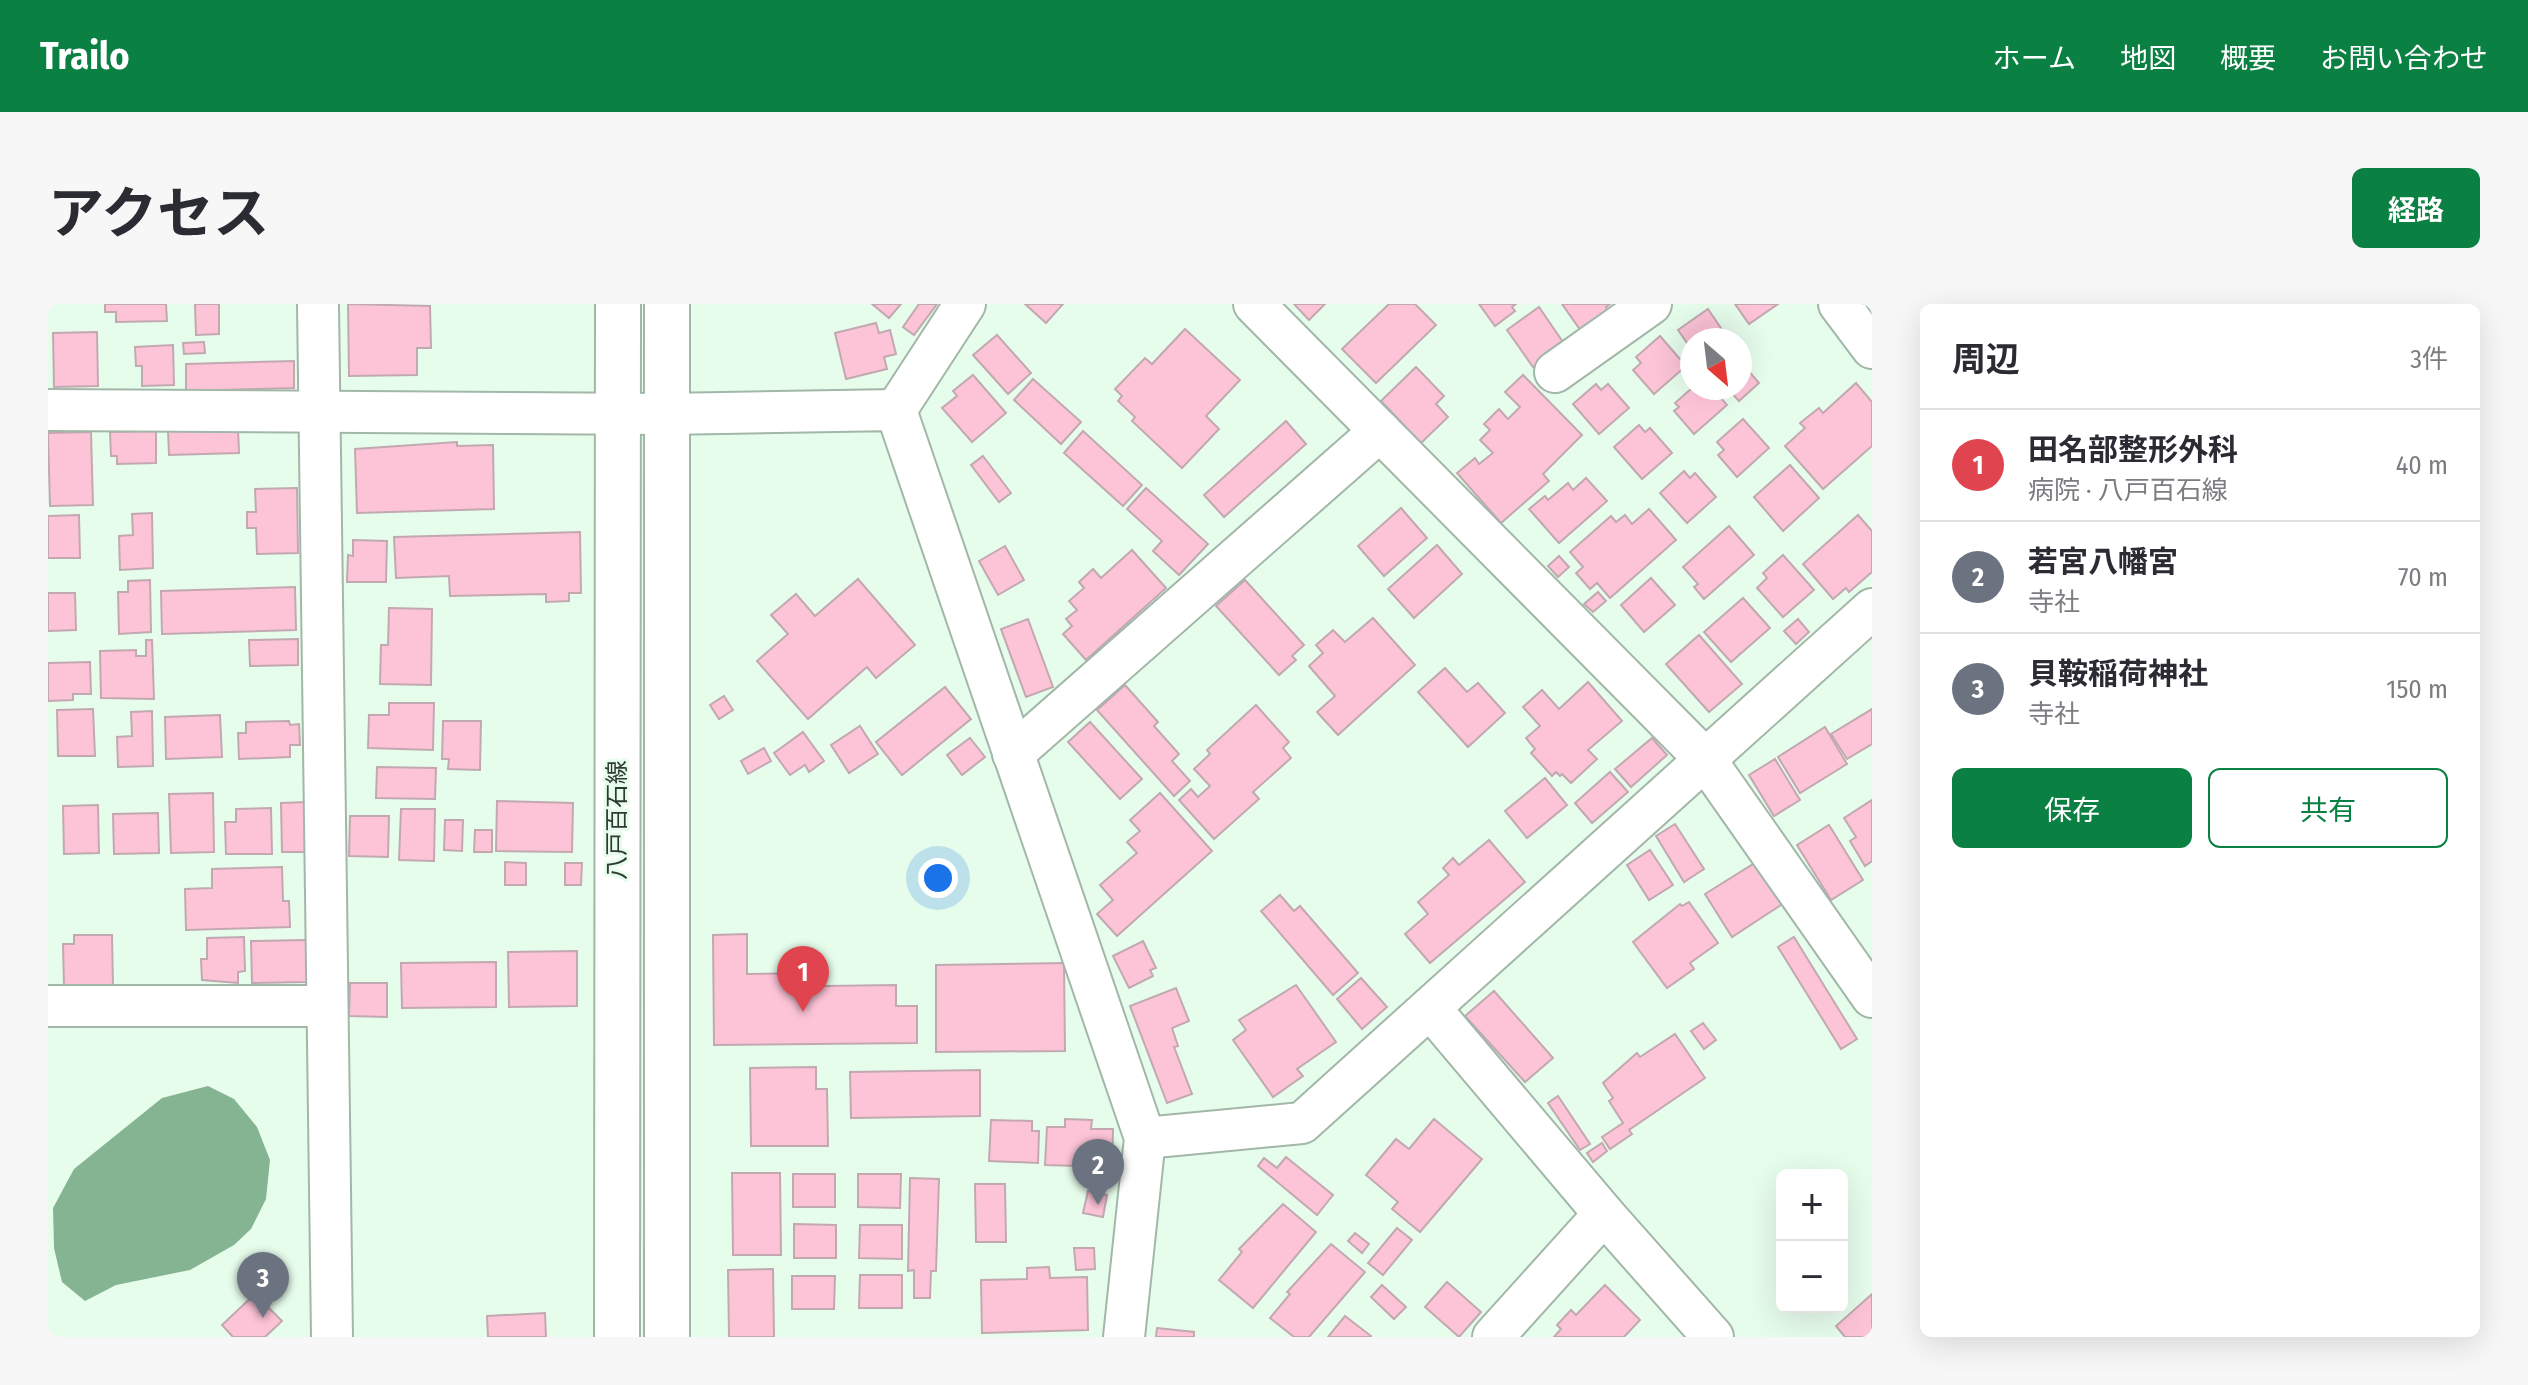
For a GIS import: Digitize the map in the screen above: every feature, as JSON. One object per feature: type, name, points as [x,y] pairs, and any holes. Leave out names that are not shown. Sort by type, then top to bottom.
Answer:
[{"type":"main road","name":"八戸百石線","points":[[617,1337],[618,304]]},
{"type":"main road","name":"八戸百石線","points":[[667,304],[667,1337]]},
{"type":"street","points":[[318,304],[332,1337]]},
{"type":"street","points":[[896,410],[965,304]]},
{"type":"street","points":[[1254,304],[1705,759],[1872,997]]},
{"type":"street","points":[[1555,372],[1651,304]]},
{"type":"street","points":[[1839,304],[1872,348]]},
{"type":"street","points":[[48,410],[617,414],[896,410]]},
{"type":"street","points":[[896,410],[1145,1138],[1124,1337]]},
{"type":"street","points":[[1013,754],[1380,431]]},
{"type":"street","points":[[1145,1138],[1302,1123],[1872,609]]},
{"type":"street","points":[[48,1006],[327,1006]]},
{"type":"street","points":[[1430,1008],[1604,1214],[1713,1337]]},
{"type":"street","points":[[1493,1337],[1604,1214]]},
{"type":"shaded area","points":[[208,1086],[234,1099],[257,1127],[270,1160],[266,1199],[251,1229],[234,1245],[190,1270],[116,1285],[85,1301],[62,1282],[54,1248],[53,1208],[74,1169],[162,1098]]},
{"type":"building","points":[[105,304],[166,304],[167,321],[116,322],[116,312],[105,312]]},
{"type":"building","points":[[195,304],[219,304],[219,334],[196,335]]},
{"type":"building","points":[[348,304],[430,306],[431,348],[417,348],[417,375],[349,376]]},
{"type":"building","points":[[872,304],[901,304],[889,318]]},
{"type":"building","points":[[919,304],[937,304],[914,335],[903,327]]},
{"type":"building","points":[[1025,304],[1063,304],[1046,323]]},
{"type":"building","points":[[1294,304],[1325,304],[1309,320]]},
{"type":"building","points":[[1389,304],[1415,304],[1436,325],[1376,383],[1342,349]]},
{"type":"building","points":[[1479,304],[1516,304],[1512,307],[1515,311],[1495,326]]},
{"type":"building","points":[[1562,304],[1610,304],[1606,307],[1609,312],[1581,331]]},
{"type":"building","points":[[1735,304],[1778,304],[1749,324]]},
{"type":"building","points":[[1539,307],[1565,345],[1533,367],[1507,330]]},
{"type":"building","points":[[1708,309],[1721,328],[1681,328]]},
{"type":"building","points":[[876,323],[879,333],[890,330],[896,354],[884,357],[887,369],[846,379],[835,333]]},
{"type":"building","points":[[1185,329],[1240,380],[1206,416],[1219,429],[1182,468],[1132,421],[1135,417],[1118,401],[1122,396],[1115,389],[1145,358],[1152,364]]},
{"type":"building","points":[[97,332],[98,386],[54,387],[53,333]]},
{"type":"building","points":[[997,335],[1031,373],[1008,394],[973,355]]},
{"type":"building","points":[[1660,336],[1680,359],[1680,371],[1654,394],[1633,370],[1641,363],[1636,357]]},
{"type":"building","points":[[204,342],[205,353],[184,354],[183,343]]},
{"type":"building","points":[[173,345],[174,385],[142,386],[142,366],[136,366],[135,347]]},
{"type":"building","points":[[294,361],[294,388],[186,391],[186,364]]},
{"type":"building","points":[[1416,367],[1444,396],[1436,404],[1448,417],[1421,443],[1381,401]]},
{"type":"building","points":[[973,375],[1006,413],[972,442],[942,408],[957,396],[953,391]]},
{"type":"building","points":[[1523,375],[1582,435],[1543,474],[1549,481],[1501,523],[1457,473],[1475,458],[1479,464],[1493,453],[1480,440],[1490,430],[1484,424],[1499,409],[1508,419],[1520,407],[1505,392]]},
{"type":"building","points":[[1752,375],[1759,383],[1752,389]]},
{"type":"building","points":[[1033,379],[1081,422],[1061,444],[1014,400]]},
{"type":"building","points":[[1856,383],[1872,402],[1872,446],[1823,489],[1785,446],[1805,428],[1800,423],[1819,408],[1823,413]]},
{"type":"building","points":[[1596,384],[1601,390],[1608,384],[1629,408],[1599,434],[1573,404]]},
{"type":"building","points":[[1680,399],[1723,400],[1727,405],[1694,434],[1674,411],[1679,407],[1675,403]]},
{"type":"building","points":[[1743,419],[1769,448],[1737,477],[1718,455],[1724,450],[1717,442]]},
{"type":"building","points":[[1286,421],[1306,444],[1224,517],[1204,495]]},
{"type":"building","points":[[1639,425],[1645,432],[1650,428],[1672,453],[1642,479],[1614,447]]},
{"type":"building","points":[[238,429],[239,453],[169,455],[168,430]]},
{"type":"building","points":[[156,431],[156,463],[117,464],[117,456],[111,456],[110,432]]},
{"type":"building","points":[[1083,431],[1142,485],[1123,506],[1064,453]]},
{"type":"building","points":[[91,432],[93,505],[50,506],[48,433]]},
{"type":"building","points":[[457,442],[457,446],[493,445],[494,509],[357,513],[355,449]]},
{"type":"building","points":[[983,456],[1011,493],[999,502],[971,465]]},
{"type":"building","points":[[1790,465],[1819,498],[1783,531],[1754,497]]},
{"type":"building","points":[[1684,471],[1690,478],[1695,473],[1716,497],[1687,523],[1660,493]]},
{"type":"building","points":[[1586,478],[1607,501],[1559,543],[1529,509],[1545,496],[1548,500],[1568,483],[1573,490]]},
{"type":"building","points":[[297,488],[298,553],[257,554],[256,528],[247,528],[247,512],[256,512],[255,489]]},
{"type":"building","points":[[1146,488],[1208,544],[1179,575],[1153,551],[1162,541],[1127,509]]},
{"type":"building","points":[[1401,508],[1427,538],[1384,576],[1358,546]]},
{"type":"building","points":[[1649,509],[1676,540],[1610,598],[1597,583],[1590,589],[1576,573],[1583,567],[1570,552],[1611,516],[1616,522],[1625,515],[1632,524]]},
{"type":"building","points":[[152,513],[153,568],[120,570],[119,536],[133,535],[132,514]]},
{"type":"building","points":[[79,515],[80,558],[48,558],[48,516]]},
{"type":"building","points":[[1858,515],[1872,531],[1872,572],[1849,592],[1846,588],[1833,599],[1803,564]]},
{"type":"building","points":[[1729,526],[1754,555],[1704,599],[1694,587],[1698,584],[1683,567]]},
{"type":"building","points":[[580,532],[581,593],[569,593],[569,601],[546,602],[546,594],[450,596],[449,576],[396,578],[394,537]]},
{"type":"building","points":[[353,540],[387,541],[386,582],[347,582],[348,555],[353,556]]},
{"type":"building","points":[[1437,545],[1462,574],[1414,618],[1388,589]]},
{"type":"building","points":[[1005,546],[1024,580],[998,595],[979,561]]},
{"type":"building","points":[[1132,550],[1166,588],[1086,660],[1063,634],[1072,626],[1066,619],[1077,610],[1069,601],[1084,588],[1079,582],[1093,569],[1101,578]]},
{"type":"building","points":[[1783,555],[1814,590],[1783,617],[1757,588],[1767,578],[1763,573]]},
{"type":"building","points":[[1559,556],[1569,567],[1558,577],[1548,566]]},
{"type":"building","points":[[1651,578],[1675,605],[1644,632],[1621,605]]},
{"type":"building","points":[[858,579],[915,645],[876,678],[867,667],[808,719],[757,661],[788,634],[771,615],[796,594],[815,616]]},
{"type":"building","points":[[150,580],[151,632],[119,634],[118,592],[128,592],[128,581]]},
{"type":"building","points":[[1245,580],[1304,645],[1292,656],[1296,660],[1279,675],[1216,606]]},
{"type":"building","points":[[295,587],[296,630],[162,634],[161,591]]},
{"type":"building","points":[[1598,592],[1606,601],[1593,612],[1584,604]]},
{"type":"building","points":[[48,593],[75,593],[76,630],[48,631]]},
{"type":"building","points":[[1743,598],[1770,628],[1731,662],[1704,632]]},
{"type":"building","points":[[389,608],[432,609],[431,685],[380,684],[381,645],[388,645]]},
{"type":"building","points":[[1373,618],[1415,665],[1338,735],[1317,712],[1335,696],[1309,666],[1323,653],[1316,645],[1333,630],[1345,642]]},
{"type":"building","points":[[1028,619],[1053,687],[1026,697],[1001,629]]},
{"type":"building","points":[[1798,619],[1809,632],[1796,644],[1784,631]]},
{"type":"building","points":[[1699,635],[1742,684],[1709,712],[1666,664]]},
{"type":"building","points":[[298,639],[298,665],[250,666],[249,640]]},
{"type":"building","points":[[146,640],[152,640],[154,699],[101,698],[100,651],[136,650],[136,656],[146,656]]},
{"type":"building","points":[[90,662],[91,694],[73,694],[73,700],[48,701],[48,663]]},
{"type":"building","points":[[1445,668],[1467,692],[1478,683],[1505,713],[1468,747],[1418,692]]},
{"type":"building","points":[[1588,682],[1622,721],[1588,750],[1597,759],[1571,783],[1562,774],[1560,776],[1556,772],[1552,776],[1531,753],[1535,749],[1526,738],[1540,726],[1523,707],[1542,690],[1559,709]]},
{"type":"building","points":[[1125,685],[1158,722],[1154,726],[1179,754],[1172,761],[1190,781],[1174,796],[1097,710]]},
{"type":"building","points":[[945,687],[971,719],[902,775],[876,742]]},
{"type":"building","points":[[724,696],[733,710],[719,719],[710,705]]},
{"type":"building","points":[[389,703],[434,703],[433,750],[368,748],[369,715],[389,715]]},
{"type":"building","points":[[1256,705],[1289,742],[1283,748],[1291,758],[1253,792],[1259,799],[1214,839],[1179,800],[1191,789],[1198,797],[1210,786],[1194,769],[1210,754],[1207,750]]},
{"type":"building","points":[[93,709],[95,756],[58,756],[57,710]]},
{"type":"building","points":[[1872,709],[1872,744],[1847,759],[1831,734]]},
{"type":"building","points":[[152,711],[153,766],[118,767],[117,737],[132,736],[131,712]]},
{"type":"building","points":[[220,715],[222,757],[166,759],[165,717]]},
{"type":"building","points":[[289,721],[290,725],[299,724],[300,745],[290,745],[290,757],[239,759],[238,733],[246,733],[246,722]]},
{"type":"building","points":[[443,721],[481,721],[480,770],[448,769],[449,759],[442,759]]},
{"type":"building","points":[[1090,722],[1142,779],[1120,799],[1068,742]]},
{"type":"building","points":[[860,726],[878,754],[849,773],[831,745]]},
{"type":"building","points":[[1825,727],[1847,764],[1800,793],[1778,757]]},
{"type":"building","points":[[803,732],[824,761],[809,772],[805,765],[790,775],[774,753]]},
{"type":"building","points":[[970,738],[985,757],[962,775],[947,755]]},
{"type":"building","points":[[1652,738],[1667,755],[1631,787],[1615,769]]},
{"type":"building","points":[[764,748],[771,761],[748,774],[741,761]]},
{"type":"building","points":[[1775,759],[1800,800],[1774,816],[1749,775]]},
{"type":"building","points":[[377,767],[436,768],[435,799],[376,798]]},
{"type":"building","points":[[1610,772],[1628,792],[1592,823],[1575,803]]},
{"type":"building","points":[[1545,778],[1567,805],[1527,838],[1505,811]]},
{"type":"building","points":[[213,793],[214,852],[171,853],[169,794]]},
{"type":"building","points":[[1160,793],[1212,851],[1117,936],[1097,914],[1113,900],[1100,885],[1137,853],[1127,842],[1140,831],[1130,820]]},
{"type":"building","points":[[1872,800],[1872,861],[1865,866],[1850,841],[1856,837],[1844,818]]},
{"type":"building","points":[[497,801],[573,803],[572,852],[496,851]]},
{"type":"building","points":[[307,802],[307,852],[282,852],[281,803]]},
{"type":"building","points":[[98,805],[99,853],[64,854],[63,806]]},
{"type":"building","points":[[271,808],[272,854],[226,854],[225,822],[236,822],[236,809]]},
{"type":"building","points":[[401,809],[435,809],[434,861],[399,860]]},
{"type":"building","points":[[158,813],[159,853],[114,854],[113,814]]},
{"type":"building","points":[[350,816],[389,816],[388,857],[349,856]]},
{"type":"building","points":[[445,820],[463,820],[462,851],[444,850]]},
{"type":"building","points":[[1675,824],[1704,869],[1684,882],[1656,836]]},
{"type":"building","points":[[1829,825],[1863,880],[1831,900],[1797,845]]},
{"type":"building","points":[[475,830],[492,830],[492,852],[474,852]]},
{"type":"building","points":[[1489,840],[1525,882],[1430,963],[1405,934],[1428,914],[1418,902],[1449,875],[1443,868],[1453,858],[1459,865]]},
{"type":"building","points":[[1650,850],[1673,885],[1649,900],[1627,865]]},
{"type":"building","points":[[1758,861],[1784,903],[1732,937],[1705,894]]},
{"type":"building","points":[[505,862],[526,863],[526,885],[505,885]]},
{"type":"building","points":[[565,863],[582,863],[581,885],[565,885]]},
{"type":"building","points":[[282,867],[283,901],[289,901],[290,927],[186,930],[185,889],[212,888],[212,869]]},
{"type":"building","points":[[1280,895],[1294,911],[1300,906],[1358,973],[1333,995],[1261,911]]},
{"type":"building","points":[[1689,902],[1718,943],[1690,963],[1694,969],[1667,988],[1633,942],[1680,904]]},
{"type":"building","points":[[747,934],[747,974],[824,973],[824,986],[896,985],[896,1006],[917,1006],[917,1043],[714,1045],[713,935]]},
{"type":"building","points":[[74,935],[112,935],[113,986],[64,987],[63,944],[74,944]]},
{"type":"building","points":[[244,937],[245,971],[238,972],[238,983],[202,980],[201,959],[207,959],[207,938]]},
{"type":"building","points":[[1794,937],[1857,1039],[1841,1049],[1778,947]]},
{"type":"building","points":[[306,940],[307,982],[252,983],[251,941]]},
{"type":"building","points":[[1143,941],[1156,968],[1150,970],[1153,976],[1129,988],[1113,956]]},
{"type":"building","points":[[577,951],[577,1006],[509,1007],[508,952]]},
{"type":"building","points":[[496,962],[496,1007],[402,1008],[401,963]]},
{"type":"building","points":[[1064,963],[1065,1051],[936,1052],[936,965]]},
{"type":"building","points":[[1361,978],[1387,1007],[1362,1029],[1337,999]]},
{"type":"building","points":[[350,983],[387,983],[387,1017],[349,1016]]},
{"type":"building","points":[[1296,985],[1336,1042],[1297,1069],[1303,1076],[1273,1097],[1233,1040],[1246,1030],[1239,1020]]},
{"type":"building","points":[[1176,988],[1189,1021],[1172,1028],[1178,1046],[1174,1047],[1192,1094],[1167,1103],[1130,1006]]},
{"type":"building","points":[[1494,991],[1553,1058],[1525,1082],[1465,1016]]},
{"type":"building","points":[[1703,1023],[1716,1040],[1704,1049],[1691,1031]]},
{"type":"building","points":[[1675,1034],[1705,1078],[1629,1130],[1632,1134],[1610,1149],[1602,1137],[1623,1123],[1609,1101],[1613,1098],[1603,1083],[1637,1053],[1640,1057]]},
{"type":"building","points":[[816,1067],[816,1089],[827,1089],[828,1146],[751,1146],[750,1068]]},
{"type":"building","points":[[980,1070],[980,1116],[851,1118],[850,1072]]},
{"type":"building","points":[[1558,1096],[1590,1144],[1580,1150],[1548,1103]]},
{"type":"building","points":[[1065,1119],[1092,1120],[1091,1129],[1113,1129],[1112,1167],[1045,1165],[1047,1127],[1065,1127]]},
{"type":"building","points":[[1434,1119],[1482,1159],[1420,1232],[1392,1209],[1398,1202],[1366,1175],[1396,1139],[1409,1149]]},
{"type":"building","points":[[991,1120],[1032,1121],[1032,1131],[1039,1131],[1038,1163],[989,1161]]},
{"type":"building","points":[[1602,1143],[1607,1151],[1593,1162],[1587,1153]]},
{"type":"building","points":[[1286,1157],[1333,1195],[1317,1215],[1258,1166],[1264,1158],[1277,1168]]},
{"type":"building","points":[[732,1173],[780,1173],[781,1255],[733,1255]]},
{"type":"building","points":[[793,1174],[835,1174],[835,1207],[793,1207]]},
{"type":"building","points":[[858,1174],[901,1174],[900,1208],[858,1207]]},
{"type":"building","points":[[910,1178],[939,1179],[936,1271],[931,1271],[930,1298],[914,1298],[914,1270],[908,1271]]},
{"type":"building","points":[[975,1184],[1005,1184],[1006,1242],[976,1242]]},
{"type":"building","points":[[1088,1191],[1107,1195],[1103,1217],[1083,1213]]},
{"type":"building","points":[[1283,1204],[1316,1232],[1253,1308],[1219,1280],[1242,1252],[1239,1249]]},
{"type":"building","points":[[794,1224],[836,1225],[836,1258],[794,1258]]},
{"type":"building","points":[[860,1225],[902,1225],[902,1259],[859,1258]]},
{"type":"building","points":[[1397,1228],[1412,1240],[1383,1275],[1368,1263]]},
{"type":"building","points":[[1355,1233],[1369,1244],[1362,1253],[1348,1241]]},
{"type":"building","points":[[1331,1244],[1365,1272],[1309,1337],[1294,1337],[1270,1318],[1290,1294],[1287,1292]]},
{"type":"building","points":[[1074,1248],[1094,1248],[1095,1269],[1076,1270]]},
{"type":"building","points":[[1049,1267],[1050,1278],[1087,1277],[1088,1330],[982,1333],[981,1280],[1027,1279],[1027,1268]]},
{"type":"building","points":[[773,1269],[774,1337],[729,1337],[728,1270]]},
{"type":"building","points":[[860,1275],[902,1275],[902,1308],[859,1308]]},
{"type":"building","points":[[792,1276],[835,1276],[834,1309],[792,1309]]},
{"type":"building","points":[[1447,1282],[1481,1312],[1459,1337],[1425,1307]]},
{"type":"building","points":[[1382,1285],[1406,1307],[1394,1319],[1371,1297]]},
{"type":"building","points":[[1605,1285],[1640,1320],[1624,1337],[1554,1337],[1561,1329],[1557,1325],[1571,1310],[1576,1315]]},
{"type":"building","points":[[255,1294],[282,1321],[265,1337],[233,1337],[222,1325]]},
{"type":"building","points":[[1872,1294],[1872,1337],[1845,1337],[1836,1326]]},
{"type":"building","points":[[545,1313],[546,1337],[488,1337],[487,1316]]},
{"type":"building","points":[[1345,1316],[1371,1336],[1328,1337]]},
{"type":"building","points":[[1157,1328],[1194,1332],[1194,1337],[1156,1337]]},
{"type":"place","name":"田名部整形外科","points":[[803,1012]]},
{"type":"place","name":"若宮八幡宮","points":[[1098,1205]]},
{"type":"place","name":"貝鞍稲荷神社","points":[[263,1318]]}]
